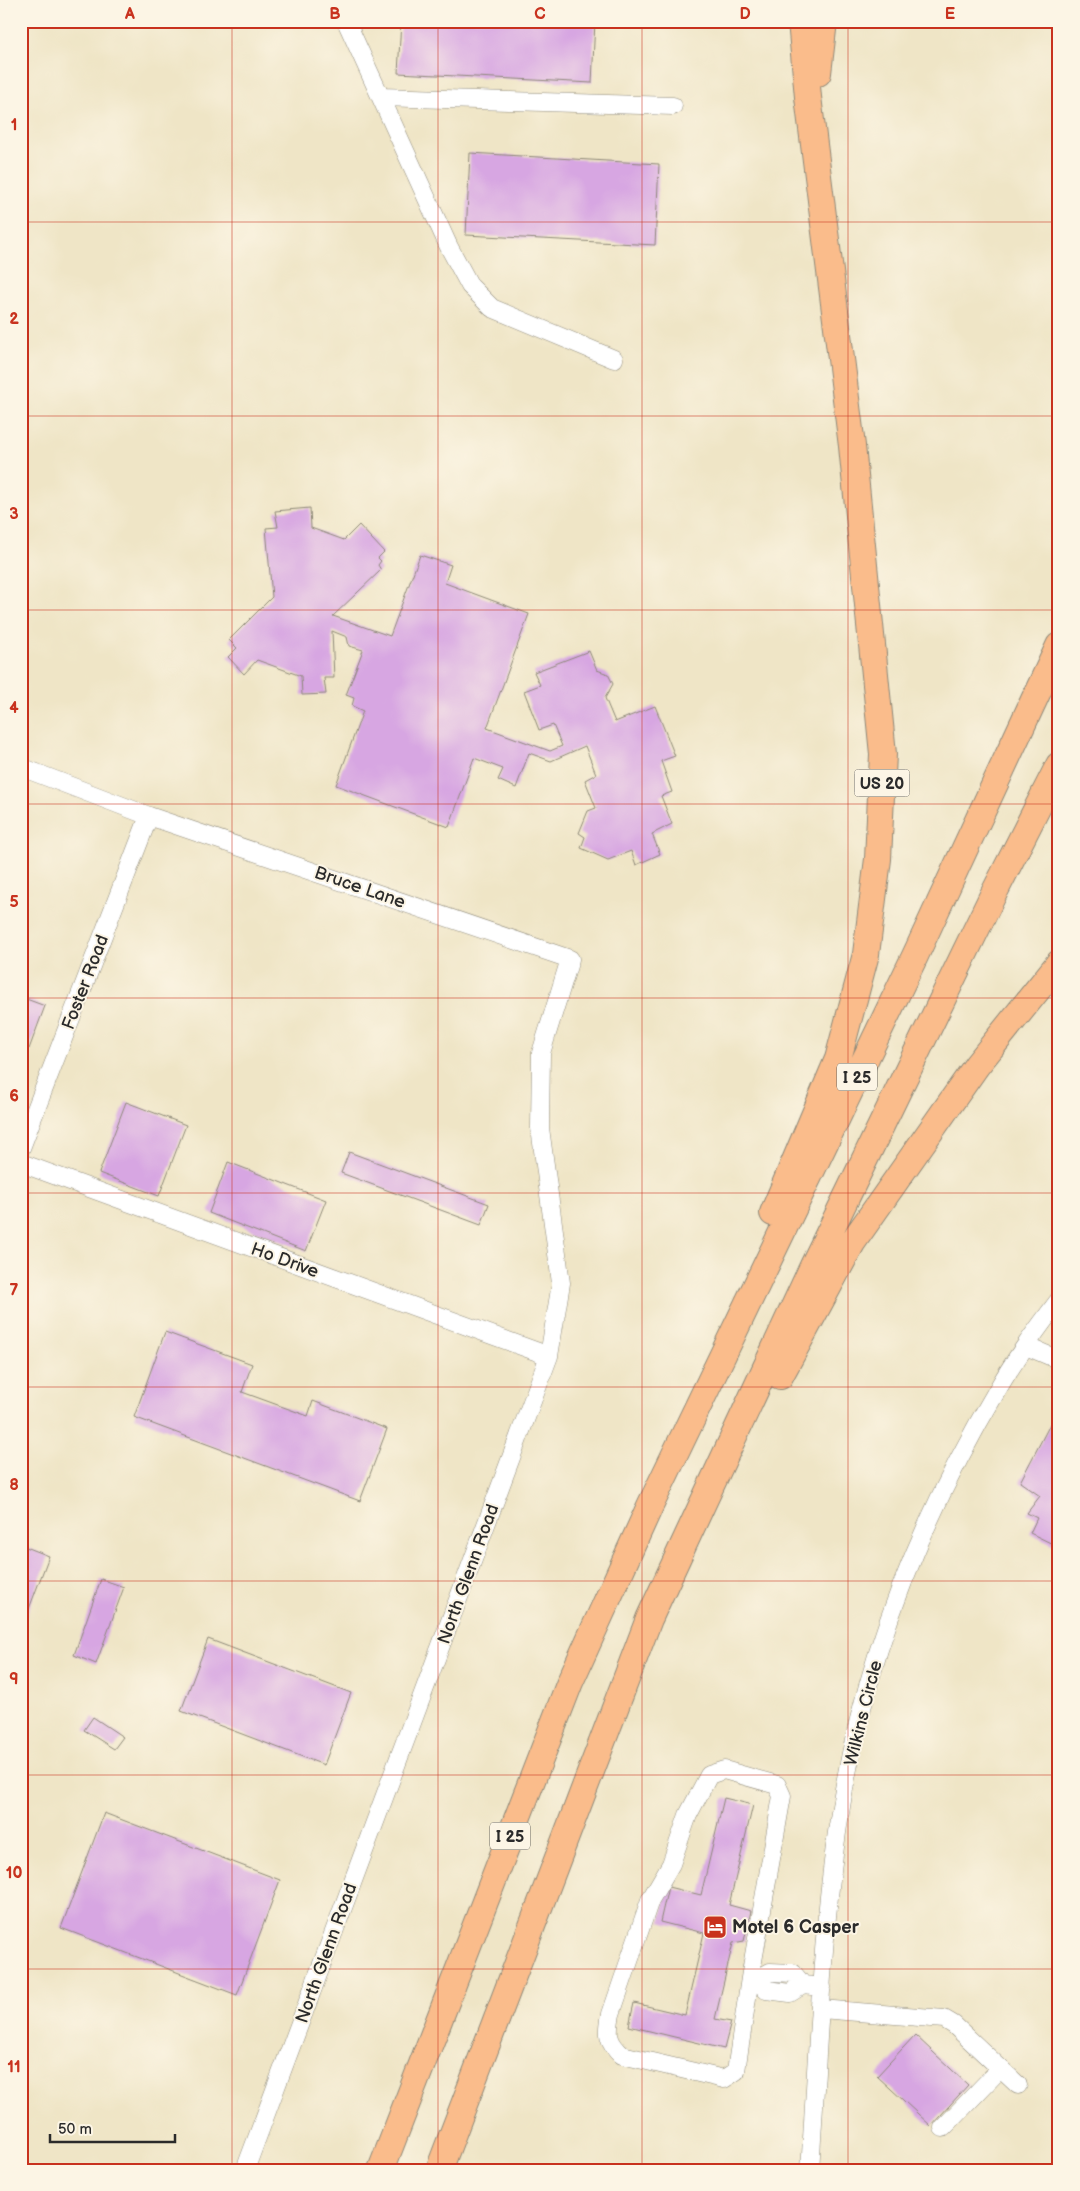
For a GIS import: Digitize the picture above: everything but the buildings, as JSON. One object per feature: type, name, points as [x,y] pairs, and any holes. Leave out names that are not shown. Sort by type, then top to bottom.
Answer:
[{"type":"highway","name":"US 20","points":[[650,1506],[838,1058],[866,954],[877,869],[883,754],[852,446],[801,21]]},
{"type":"highway","points":[[818,169],[817,91],[824,21]]},
{"type":"highway","name":"I 25","points":[[381,2170],[570,1682],[650,1506],[915,956],[1059,646]]},
{"type":"highway","name":"I 25","points":[[439,2170],[649,1619],[818,1257],[992,897],[1059,765]]},
{"type":"highway","points":[[649,1619],[852,1243],[977,1065],[1059,963]]},
{"type":"street","points":[[346,21],[449,247],[470,286],[492,308],[614,359]]},
{"type":"street","points":[[381,97],[673,106]]},
{"type":"street","name":"Bruce Lane","points":[[21,767],[149,816],[570,959]]},
{"type":"street","name":"Foster Road","points":[[21,1148],[149,816]]},
{"type":"street","name":"North Glenn Road","points":[[245,2170],[549,1356],[561,1282],[540,1128],[541,1053],[570,959]]},
{"type":"street","name":"Ho Drive","points":[[21,1163],[549,1356]]},
{"type":"street","name":"Wilkins Circle","points":[[810,2170],[828,1906],[839,1818],[854,1738],[879,1648],[902,1583],[931,1514],[999,1387],[1059,1300]]},
{"type":"street","points":[[1026,1346],[1059,1360]]},
{"type":"street","points":[[724,1770],[777,1785],[782,1796],[754,1978],[736,2071],[724,2079],[622,2056],[610,2044],[608,2030],[611,2014],[650,1900],[671,1864],[688,1815],[709,1775],[724,1770]]},
{"type":"street","points":[[754,1978],[766,1990],[790,1993],[803,1985],[822,1987]]},
{"type":"street","points":[[821,2009],[944,2019],[954,2025],[1018,2084]]},
{"type":"street","points":[[943,2128],[1000,2069]]},
{"type":"place","name":"Motel 6 Casper","points":[[715,1927]]}]
